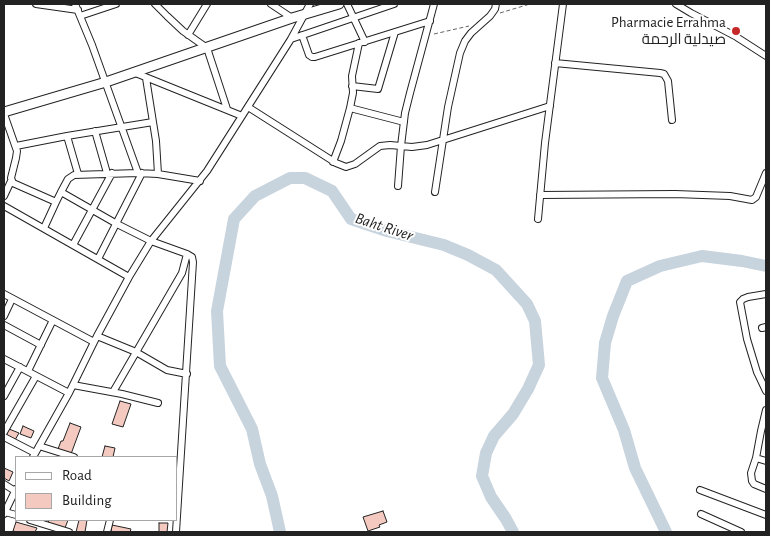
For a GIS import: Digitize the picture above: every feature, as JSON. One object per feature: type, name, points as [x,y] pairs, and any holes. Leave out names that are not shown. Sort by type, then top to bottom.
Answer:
[{"type":"street","points":[[36,4],[78,10],[116,4]]},
{"type":"street","points":[[155,4],[188,34],[207,48],[227,109]]},
{"type":"street","points":[[188,34],[207,4]]},
{"type":"street","points":[[271,4],[292,18]]},
{"type":"street","points":[[4,437],[34,455],[69,393],[129,277],[151,241],[200,181],[291,39],[310,4]]},
{"type":"street","points":[[4,196],[12,181],[11,174],[17,155],[16,146],[4,113],[106,82],[292,18],[339,4]]},
{"type":"street","points":[[333,162],[350,108],[353,93],[352,76],[362,42],[347,4]]},
{"type":"street","points":[[291,39],[394,4]]},
{"type":"street","points":[[398,186],[404,122],[410,92],[434,4]]},
{"type":"street","points":[[436,192],[442,140],[460,54],[465,41],[490,16],[496,4]]},
{"type":"street","points":[[538,219],[544,143],[564,4]]},
{"type":"street","points":[[676,4],[735,36],[766,56]]},
{"type":"street","points":[[78,10],[140,173],[117,224],[98,259]]},
{"type":"street","points":[[302,35],[309,55],[315,57],[430,21]]},
{"type":"street","points":[[352,86],[378,89],[395,32]]},
{"type":"street","points":[[555,64],[664,74],[668,81],[672,120]]},
{"type":"street","points":[[132,72],[242,116]]},
{"type":"street","points":[[146,78],[154,122],[158,174]]},
{"type":"street","points":[[248,107],[333,162],[341,166],[349,166],[355,164],[380,146],[412,147],[428,145],[550,106]]},
{"type":"street","points":[[350,108],[404,122]]},
{"type":"street","points":[[16,146],[122,126],[154,122]]},
{"type":"street","points":[[73,245],[109,173],[95,131]]},
{"type":"street","points":[[67,136],[78,174]]},
{"type":"street","points":[[44,228],[70,176],[78,174],[140,173],[200,181]]},
{"type":"street","points":[[540,194],[675,194],[730,196],[752,200],[756,197],[766,173]]},
{"type":"street","points":[[12,181],[56,202]]},
{"type":"street","points":[[62,192],[117,224],[151,241],[191,256],[193,262],[178,503]]},
{"type":"street","points":[[4,206],[129,277]]},
{"type":"street","points":[[113,392],[182,273],[187,254]]},
{"type":"street","points":[[4,294],[53,320],[96,339],[136,352],[168,370],[187,374]]},
{"type":"street","points":[[766,294],[748,297],[740,302],[746,340],[766,392]]},
{"type":"street","points":[[4,316],[12,299]]},
{"type":"street","points":[[28,372],[53,320]]},
{"type":"street","points":[[4,325],[41,345]]},
{"type":"street","points":[[4,359],[69,393]]},
{"type":"street","points":[[4,396],[20,367]]},
{"type":"street","points":[[4,432],[36,376]]},
{"type":"street","points":[[73,385],[158,403]]},
{"type":"street","points":[[766,410],[751,473],[754,484],[766,489]]},
{"type":"street","points":[[39,446],[71,456]]},
{"type":"street","points":[[756,458],[766,461]]},
{"type":"street","points":[[700,490],[766,515]]},
{"type":"street","points":[[4,513],[15,492]]},
{"type":"street","points":[[701,514],[741,532]]},
{"type":"street","points":[[33,521],[69,532]]},
{"type":"path","points":[[490,16],[530,4]]},
{"type":"path","points":[[426,36],[483,22]]},
{"type":"building","points":[[120,401],[131,404],[123,427],[112,424]]},
{"type":"building","points":[[70,423],[81,427],[71,454],[58,449]]},
{"type":"building","points":[[23,426],[34,431],[31,438],[20,434]]},
{"type":"building","points":[[9,429],[19,433],[15,440],[6,436]]},
{"type":"building","points":[[105,446],[115,448],[113,456],[102,456]]},
{"type":"building","points":[[4,468],[13,472],[9,481],[4,478]]},
{"type":"building","points":[[383,511],[387,522],[379,525],[380,527],[368,531],[363,517]]},
{"type":"building","points":[[49,521],[68,521],[65,528],[48,523]]},
{"type":"building","points":[[79,521],[87,521],[85,532],[76,532]]},
{"type":"building","points":[[16,522],[37,528],[35,532],[13,531]]},
{"type":"building","points":[[159,523],[168,523],[167,532],[159,532]]},
{"type":"building","points":[[112,525],[131,529],[130,532],[111,532]]},
{"type":"waterway","name":"Baht River","points":[[280,532],[272,496],[260,464],[252,429],[220,366],[217,311],[234,219],[255,196],[290,178],[305,178],[332,191],[351,219],[387,231],[444,245],[468,255],[496,270],[527,304],[535,321],[539,365],[528,389],[513,414],[494,436],[486,453],[482,476],[491,497],[513,532]]},
{"type":"waterway","name":"Baht River","points":[[666,532],[635,468],[624,430],[602,378],[605,343],[613,316],[627,281],[660,266],[702,256],[766,266]]},
{"type":"place","name":"Pharmacie Errahma صيدلية الرحمة","points":[[736,31]]}]
